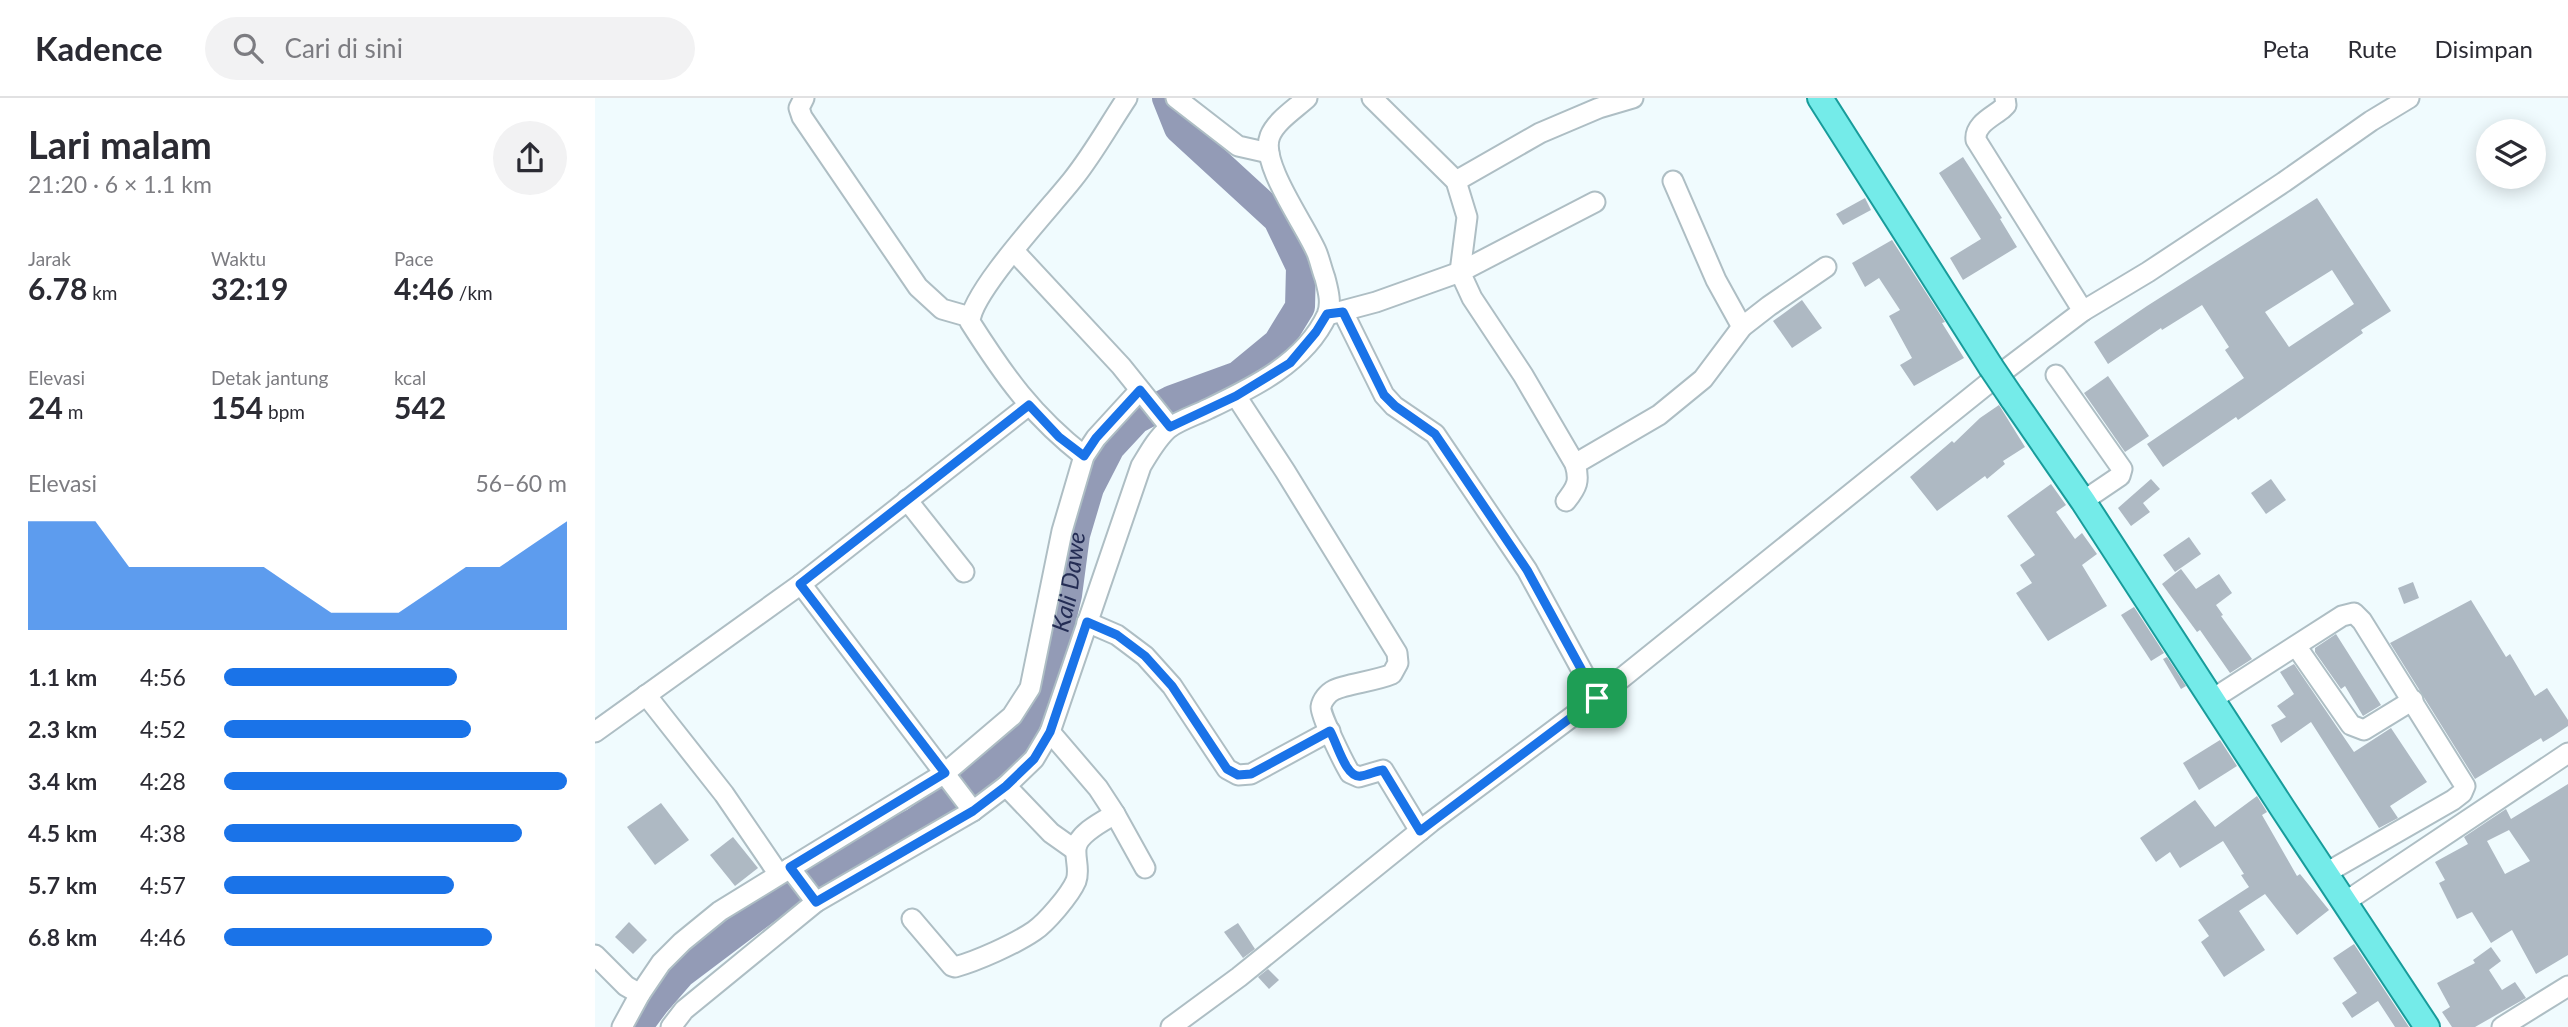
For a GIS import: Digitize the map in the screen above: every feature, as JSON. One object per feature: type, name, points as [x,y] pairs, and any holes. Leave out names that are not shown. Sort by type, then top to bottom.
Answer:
[{"type":"main road","points":[[1820,98],[1991,367],[2083,501],[2427,1027]]},
{"type":"street","points":[[804,98],[799,108],[802,117],[918,286],[942,309],[970,317]]},
{"type":"street","points":[[1084,456],[1059,437],[1029,405],[1002,372],[970,322],[970,317],[983,293],[1014,251],[1074,178],[1127,98]]},
{"type":"street","points":[[1176,98],[1238,146],[1269,153]]},
{"type":"street","points":[[1307,98],[1278,124],[1270,136],[1269,153],[1275,174],[1316,253],[1330,304],[1384,395],[1435,434],[1527,570],[1597,698]]},
{"type":"street","points":[[1372,98],[1456,181],[1467,217],[1460,272],[1472,298],[1523,375],[1575,464],[1579,479],[1566,501]]},
{"type":"street","points":[[1456,181],[1540,133],[1599,108],[1633,98]]},
{"type":"street","points":[[2005,98],[2006,105],[1977,128],[1976,139],[2083,311]]},
{"type":"street","points":[[1171,1027],[1239,977],[1420,831],[1597,698],[1996,377],[2083,311],[2148,272],[2409,98]]},
{"type":"street","points":[[1673,181],[1716,280],[1742,327]]},
{"type":"street","points":[[671,1027],[684,1010],[816,902],[960,792],[1030,688],[1062,531],[1084,456],[1096,438],[1154,408],[1236,396],[1290,363],[1335,313],[1446,279],[1595,202]]},
{"type":"street","points":[[622,1027],[661,963],[720,911],[784,870],[960,792],[1006,786],[1034,759],[1050,732],[1141,466],[1156,442],[1154,408],[1121,366],[1014,251]]},
{"type":"street","points":[[1575,464],[1659,415],[1703,379],[1742,327],[1826,267]]},
{"type":"street","points":[[2056,375],[2122,470],[2120,476],[2083,501]]},
{"type":"street","points":[[1236,396],[1397,653],[1398,663],[1392,674],[1335,690],[1326,697],[1321,708],[1347,770],[1359,777],[1383,770],[1420,831]]},
{"type":"street","points":[[595,732],[800,584],[1029,405]]},
{"type":"street","points":[[907,500],[964,572]]},
{"type":"street","points":[[800,584],[960,792]]},
{"type":"street","points":[[2211,700],[2342,616],[2354,613],[2362,621],[2465,786],[2462,793],[2326,873]]},
{"type":"street","points":[[1087,622],[1131,643],[1165,676],[1218,757],[1233,774],[1251,774],[1330,731]]},
{"type":"street","points":[[2296,646],[2351,725],[2359,730],[2364,730],[2413,701]]},
{"type":"street","points":[[646,695],[784,870],[816,902]]},
{"type":"street","points":[[1050,732],[1098,788],[1145,868]]},
{"type":"street","points":[[2345,902],[2568,752]]},
{"type":"street","points":[[1006,786],[1051,833],[1076,849]]},
{"type":"street","points":[[912,919],[952,966],[960,966],[979,958],[1035,931],[1076,880],[1076,849],[1084,835],[1115,814]]},
{"type":"street","points":[[595,955],[626,986],[640,994]]},
{"type":"street","points":[[2502,1027],[2568,986]]},
{"type":"building","points":[[1963,157],[2017,247],[1963,280],[1950,258],[1981,239],[1939,173]]},
{"type":"building","points":[[1865,198],[1871,210],[1843,225],[1836,214]]},
{"type":"building","points":[[2317,198],[2391,311],[2238,420],[2236,417],[2163,467],[2147,444],[2244,378],[2225,350],[2229,347],[2202,305],[2162,330],[2161,328],[2108,364],[2094,342]],"holes":[[[2332,270],[2354,304],[2289,347],[2265,312]]]},
{"type":"building","points":[[1892,240],[1945,322],[1942,323],[1964,358],[1914,386],[1900,365],[1912,358],[1889,316],[1900,310],[1879,278],[1865,287],[1852,263]]},
{"type":"building","points":[[1802,300],[1822,328],[1792,348],[1773,321]]},
{"type":"building","points":[[2108,376],[2149,436],[2125,452],[2084,393]]},
{"type":"building","points":[[1999,405],[2025,447],[2003,461],[2005,464],[1987,479],[1985,476],[1937,511],[1910,477]]},
{"type":"building","points":[[2151,479],[2160,489],[2143,503],[2150,512],[2131,526],[2118,508]]},
{"type":"building","points":[[2271,479],[2286,500],[2266,514],[2251,493]]},
{"type":"building","points":[[2051,484],[2066,505],[2056,512],[2075,539],[2082,533],[2097,554],[2082,565],[2107,606],[2048,641],[2016,593],[2032,583],[2020,565],[2035,555],[2007,516]]},
{"type":"building","points":[[2189,537],[2201,554],[2175,572],[2163,555]]},
{"type":"building","points":[[2181,569],[2196,589],[2219,574],[2232,593],[2216,605],[2252,659],[2230,673],[2200,630],[2197,632],[2162,584]]},
{"type":"building","points":[[2413,582],[2419,598],[2404,604],[2398,588]]},
{"type":"building","points":[[2471,600],[2506,657],[2510,654],[2535,696],[2547,688],[2568,720],[2568,726],[2553,736],[2543,742],[2541,738],[2475,779],[2390,643]]},
{"type":"building","points":[[2134,607],[2164,653],[2151,661],[2121,615]]},
{"type":"building","points":[[2336,634],[2381,705],[2363,716],[2345,686],[2341,689],[2315,652],[2315,648]]},
{"type":"building","points":[[2167,657],[2186,686],[2181,689],[2163,659]]},
{"type":"building","points":[[2294,664],[2354,752],[2391,728],[2427,782],[2390,806],[2398,818],[2379,828],[2311,722],[2281,743],[2271,725],[2286,717],[2277,706],[2294,694],[2280,672]]},
{"type":"building","points":[[2220,740],[2237,766],[2199,790],[2183,763]]},
{"type":"building","points":[[2568,784],[2568,955],[2536,974],[2512,930],[2491,943],[2472,912],[2457,919],[2439,883],[2445,880],[2435,862],[2468,844],[2464,837],[2506,809],[2511,819]],"holes":[[[2509,830],[2530,861],[2505,874],[2487,841]]]},
{"type":"building","points":[[2257,796],[2267,812],[2262,815],[2297,876],[2300,874],[2329,910],[2297,935],[2265,894],[2239,911],[2265,950],[2224,977],[2201,942],[2209,936],[2198,920],[2249,887],[2241,875],[2244,874],[2223,841],[2180,868],[2170,852],[2156,862],[2140,838],[2195,800],[2215,827]]},
{"type":"building","points":[[661,803],[689,840],[655,865],[627,827]]},
{"type":"building","points":[[733,837],[758,868],[735,886],[710,855]]},
{"type":"building","points":[[629,922],[647,940],[633,954],[615,937]]},
{"type":"building","points":[[1238,923],[1255,949],[1243,958],[1224,932]]},
{"type":"building","points":[[2354,944],[2409,1027],[2395,1027],[2378,1001],[2352,1018],[2342,1003],[2357,993],[2333,958]]},
{"type":"building","points":[[2491,947],[2501,961],[2489,970],[2502,990],[2515,982],[2526,998],[2475,1027],[2452,1027],[2442,1012],[2450,1007],[2437,983],[2475,963],[2473,960]]},
{"type":"building","points":[[1268,969],[1279,980],[1269,989],[1258,977]]},
{"type":"waterway","name":"Kali Dawe","points":[[637,1027],[681,973],[766,909],[865,848],[916,822],[972,782],[1010,748],[1035,712],[1049,670],[1067,595],[1075,535],[1089,488],[1110,447],[1136,419],[1172,400],[1238,376],[1278,343],[1300,307],[1301,267],[1278,219],[1179,128],[1167,98]]},
{"type":"route","points":[[1343,312],[1384,395],[1435,434],[1527,570],[1597,698],[1420,831],[1383,770],[1359,777],[1347,770],[1330,731],[1251,774],[1233,774],[1218,757],[1165,676],[1131,643],[1087,622],[1050,732],[1034,759],[1006,786],[973,811],[816,902],[790,867],[945,773],[800,584],[1029,405],[1059,437],[1084,456],[1096,438],[1140,390],[1170,427],[1236,396],[1290,363],[1327,314],[1343,312]]}]
